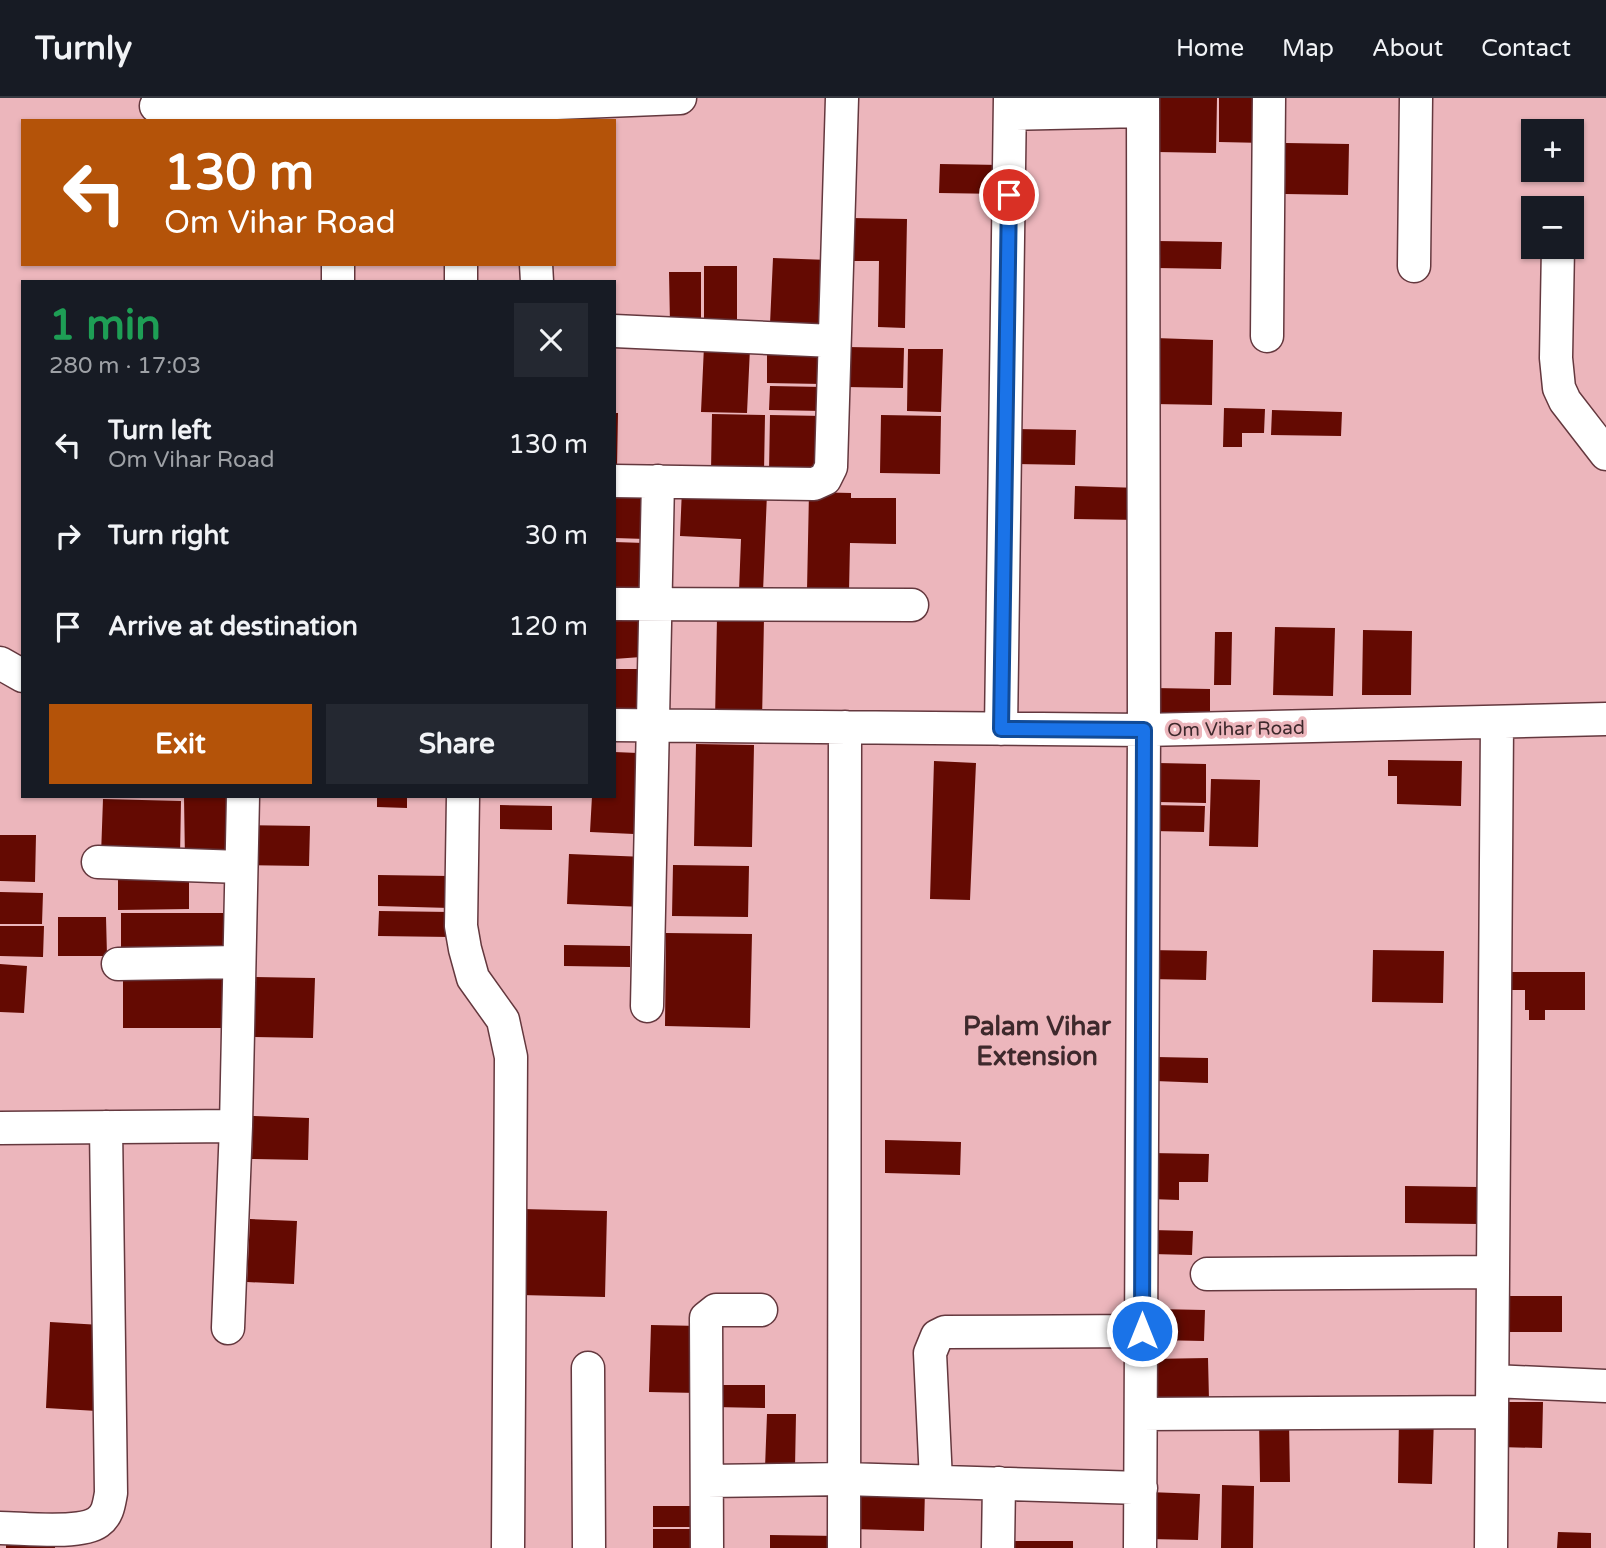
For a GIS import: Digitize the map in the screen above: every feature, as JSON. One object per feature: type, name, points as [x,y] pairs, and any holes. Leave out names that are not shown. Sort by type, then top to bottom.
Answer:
[{"type":"street","points":[[156,106],[337,116],[534,112],[594,99],[680,98]]},
{"type":"street","points":[[616,481],[814,484],[825,479],[831,467],[842,98]]},
{"type":"street","points":[[1267,337],[1269,98]]},
{"type":"street","points":[[1414,266],[1416,98]]},
{"type":"street","points":[[1001,729],[1010,106],[1143,104],[1144,730],[1140,1548]]},
{"type":"street","points":[[1558,259],[1556,358],[1559,388],[1565,401],[1606,454]]},
{"type":"street","points":[[616,331],[833,341]]},
{"type":"street","points":[[647,1006],[658,481]]},
{"type":"street","points":[[616,604],[912,605]]},
{"type":"street","points":[[0,663],[21,675]]},
{"type":"street","name":"Om Vihar Road","points":[[616,725],[1144,730],[1606,719]]},
{"type":"street","points":[[1492,1548],[1497,723]]},
{"type":"street","points":[[844,1548],[845,727]]},
{"type":"street","points":[[228,1328],[236,1126],[243,798]]},
{"type":"street","points":[[463,798],[461,926],[465,949],[473,978],[503,1020],[511,1057],[508,1548]]},
{"type":"street","points":[[98,862],[241,867]]},
{"type":"street","points":[[118,964],[239,962]]},
{"type":"street","points":[[0,1128],[236,1126]]},
{"type":"street","points":[[0,1528],[77,1528],[100,1521],[109,1509],[111,1493],[106,1127]]},
{"type":"street","points":[[1207,1274],[1493,1272]]},
{"type":"street","points":[[707,1548],[706,1318],[716,1310],[761,1310]]},
{"type":"street","points":[[936,1481],[930,1353],[937,1335],[945,1332],[1142,1331]]},
{"type":"street","points":[[588,1368],[589,1548]]},
{"type":"street","points":[[1493,1381],[1606,1386]]},
{"type":"street","points":[[1141,1414],[1492,1412]]},
{"type":"street","points":[[708,1481],[844,1479],[1141,1488]]},
{"type":"street","points":[[998,1548],[999,1483]]},
{"type":"building","points":[[1159,98],[1217,98],[1216,153],[1157,152]]},
{"type":"building","points":[[1219,98],[1266,98],[1265,143],[1219,142]]},
{"type":"building","points":[[1286,143],[1349,144],[1348,195],[1285,194]]},
{"type":"building","points":[[940,164],[1002,165],[1002,194],[939,193]]},
{"type":"building","points":[[851,218],[907,219],[905,328],[878,327],[879,261],[850,261]]},
{"type":"building","points":[[1157,241],[1222,242],[1221,269],[1156,268]]},
{"type":"building","points":[[773,258],[829,260],[826,327],[770,324]]},
{"type":"building","points":[[704,266],[737,266],[737,328],[704,328]]},
{"type":"building","points":[[669,272],[701,272],[701,324],[670,324]]},
{"type":"building","points":[[1155,338],[1213,340],[1212,405],[1154,404]]},
{"type":"building","points":[[704,346],[750,348],[747,413],[701,412]]},
{"type":"building","points":[[767,347],[823,348],[822,384],[767,383]]},
{"type":"building","points":[[847,347],[904,348],[903,388],[846,387]]},
{"type":"building","points":[[908,349],[943,349],[941,412],[907,411]]},
{"type":"building","points":[[770,386],[823,387],[823,411],[769,410]]},
{"type":"building","points":[[1224,408],[1265,409],[1264,433],[1242,433],[1242,447],[1223,447]]},
{"type":"building","points":[[1272,410],[1342,412],[1341,436],[1271,435]]},
{"type":"building","points":[[616,413],[618,413],[617,466]]},
{"type":"building","points":[[712,414],[765,415],[764,472],[711,471]]},
{"type":"building","points":[[770,415],[823,416],[822,473],[769,472]]},
{"type":"building","points":[[881,415],[941,416],[940,474],[880,473]]},
{"type":"building","points":[[1014,429],[1076,430],[1075,465],[1013,464]]},
{"type":"building","points":[[616,486],[647,487],[646,539],[616,538]]},
{"type":"building","points":[[1075,486],[1140,488],[1139,520],[1074,519]]},
{"type":"building","points":[[682,489],[767,493],[763,592],[739,591],[741,539],[680,536]]},
{"type":"building","points":[[809,492],[851,493],[851,498],[896,498],[896,544],[850,543],[849,592],[807,591]]},
{"type":"building","points":[[616,542],[644,543],[643,594],[616,594]]},
{"type":"building","points":[[616,614],[641,614],[641,657],[616,659]]},
{"type":"building","points":[[717,617],[764,618],[762,721],[715,720]]},
{"type":"building","points":[[1275,627],[1335,628],[1333,696],[1273,695]]},
{"type":"building","points":[[1363,630],[1412,631],[1411,695],[1362,695]]},
{"type":"building","points":[[1215,632],[1232,632],[1231,685],[1214,685]]},
{"type":"building","points":[[616,669],[641,669],[640,714],[616,714]]},
{"type":"building","points":[[1154,688],[1210,689],[1210,716],[1154,715]]},
{"type":"building","points":[[696,744],[754,745],[752,847],[694,846]]},
{"type":"building","points":[[616,752],[638,753],[634,834],[590,832],[592,798],[616,798]]},
{"type":"building","points":[[1388,760],[1462,761],[1461,806],[1397,804],[1397,776],[1388,776]]},
{"type":"building","points":[[934,761],[976,763],[970,900],[930,899]]},
{"type":"building","points":[[1158,763],[1206,764],[1206,803],[1158,802]]},
{"type":"building","points":[[1211,779],[1260,780],[1258,847],[1209,846]]},
{"type":"building","points":[[184,798],[234,798],[235,859],[185,860]]},
{"type":"building","points":[[377,798],[407,798],[407,808],[377,807]]},
{"type":"building","points":[[103,799],[181,801],[180,857],[101,855]]},
{"type":"building","points":[[500,805],[552,806],[552,830],[500,829]]},
{"type":"building","points":[[1152,805],[1205,806],[1204,832],[1152,831]]},
{"type":"building","points":[[246,825],[310,826],[309,866],[246,865]]},
{"type":"building","points":[[0,835],[36,835],[35,882],[0,881]]},
{"type":"building","points":[[569,854],[646,857],[644,907],[567,904]]},
{"type":"building","points":[[673,865],[749,866],[748,917],[672,916]]},
{"type":"building","points":[[118,868],[189,868],[189,909],[118,910]]},
{"type":"building","points":[[378,875],[450,876],[450,908],[378,906]]},
{"type":"building","points":[[0,892],[43,893],[42,924],[0,924]]},
{"type":"building","points":[[379,911],[450,912],[450,937],[378,936]]},
{"type":"building","points":[[121,913],[224,913],[225,956],[121,957]]},
{"type":"building","points":[[58,917],[106,917],[107,956],[58,956]]},
{"type":"building","points":[[0,926],[44,926],[43,957],[0,956]]},
{"type":"building","points":[[666,933],[752,934],[750,1028],[665,1026]]},
{"type":"building","points":[[564,945],[630,946],[630,967],[564,966]]},
{"type":"building","points":[[1149,950],[1207,951],[1206,980],[1148,979]]},
{"type":"building","points":[[1373,950],[1444,951],[1443,1003],[1372,1002]]},
{"type":"building","points":[[0,964],[27,966],[24,1013],[0,1012]]},
{"type":"building","points":[[228,969],[228,1028],[123,1028],[123,970]]},
{"type":"building","points":[[1506,972],[1585,972],[1585,1010],[1545,1010],[1545,1020],[1529,1020],[1529,1010],[1525,1010],[1525,990],[1506,990]]},
{"type":"building","points":[[254,977],[315,978],[313,1038],[253,1037]]},
{"type":"building","points":[[1156,1057],[1208,1058],[1208,1083],[1155,1081]]},
{"type":"building","points":[[253,1116],[309,1118],[308,1160],[252,1159]]},
{"type":"building","points":[[885,1140],[961,1142],[960,1175],[885,1173]]},
{"type":"building","points":[[1151,1153],[1209,1154],[1208,1182],[1179,1182],[1179,1200],[1150,1199]]},
{"type":"building","points":[[1405,1186],[1479,1187],[1479,1224],[1405,1223]]},
{"type":"building","points":[[521,1209],[607,1211],[605,1297],[520,1295]]},
{"type":"building","points":[[250,1219],[297,1221],[294,1284],[247,1282]]},
{"type":"building","points":[[1152,1230],[1193,1231],[1192,1255],[1152,1254]]},
{"type":"building","points":[[1510,1296],[1562,1296],[1562,1332],[1510,1332]]},
{"type":"building","points":[[1156,1309],[1205,1310],[1204,1341],[1155,1340]]},
{"type":"building","points":[[50,1322],[101,1325],[97,1411],[46,1408]]},
{"type":"building","points":[[651,1325],[700,1326],[698,1393],[649,1392]]},
{"type":"building","points":[[1208,1358],[1209,1400],[1151,1400],[1150,1359]]},
{"type":"building","points":[[714,1385],[765,1385],[765,1408],[714,1407]]},
{"type":"building","points":[[1500,1402],[1543,1402],[1542,1448],[1499,1447]]},
{"type":"building","points":[[767,1414],[796,1414],[795,1468],[765,1468]]},
{"type":"building","points":[[1399,1415],[1434,1416],[1432,1484],[1398,1483]]},
{"type":"building","points":[[1259,1420],[1289,1420],[1290,1482],[1260,1482]]},
{"type":"building","points":[[1222,1485],[1254,1486],[1253,1548],[1221,1548]]},
{"type":"building","points":[[853,1488],[925,1489],[924,1531],[852,1529]]},
{"type":"building","points":[[1149,1492],[1200,1494],[1198,1540],[1148,1539]]},
{"type":"building","points":[[653,1506],[694,1506],[694,1527],[653,1527]]},
{"type":"building","points":[[653,1529],[694,1529],[694,1548],[653,1548]]},
{"type":"building","points":[[1558,1532],[1591,1533],[1591,1548],[1557,1548]]},
{"type":"building","points":[[770,1535],[838,1536],[838,1548],[770,1548]]},
{"type":"building","points":[[1014,1541],[1073,1541],[1073,1548],[1014,1548]]},
{"type":"building","points":[[6,1544],[55,1545],[55,1548],[6,1548]]},
{"type":"district","name":"Palam Vihar Extension","points":[[1037,1041]]},
{"type":"route","points":[[1009,195],[1001,729],[1144,730],[1142,1331]]}]
